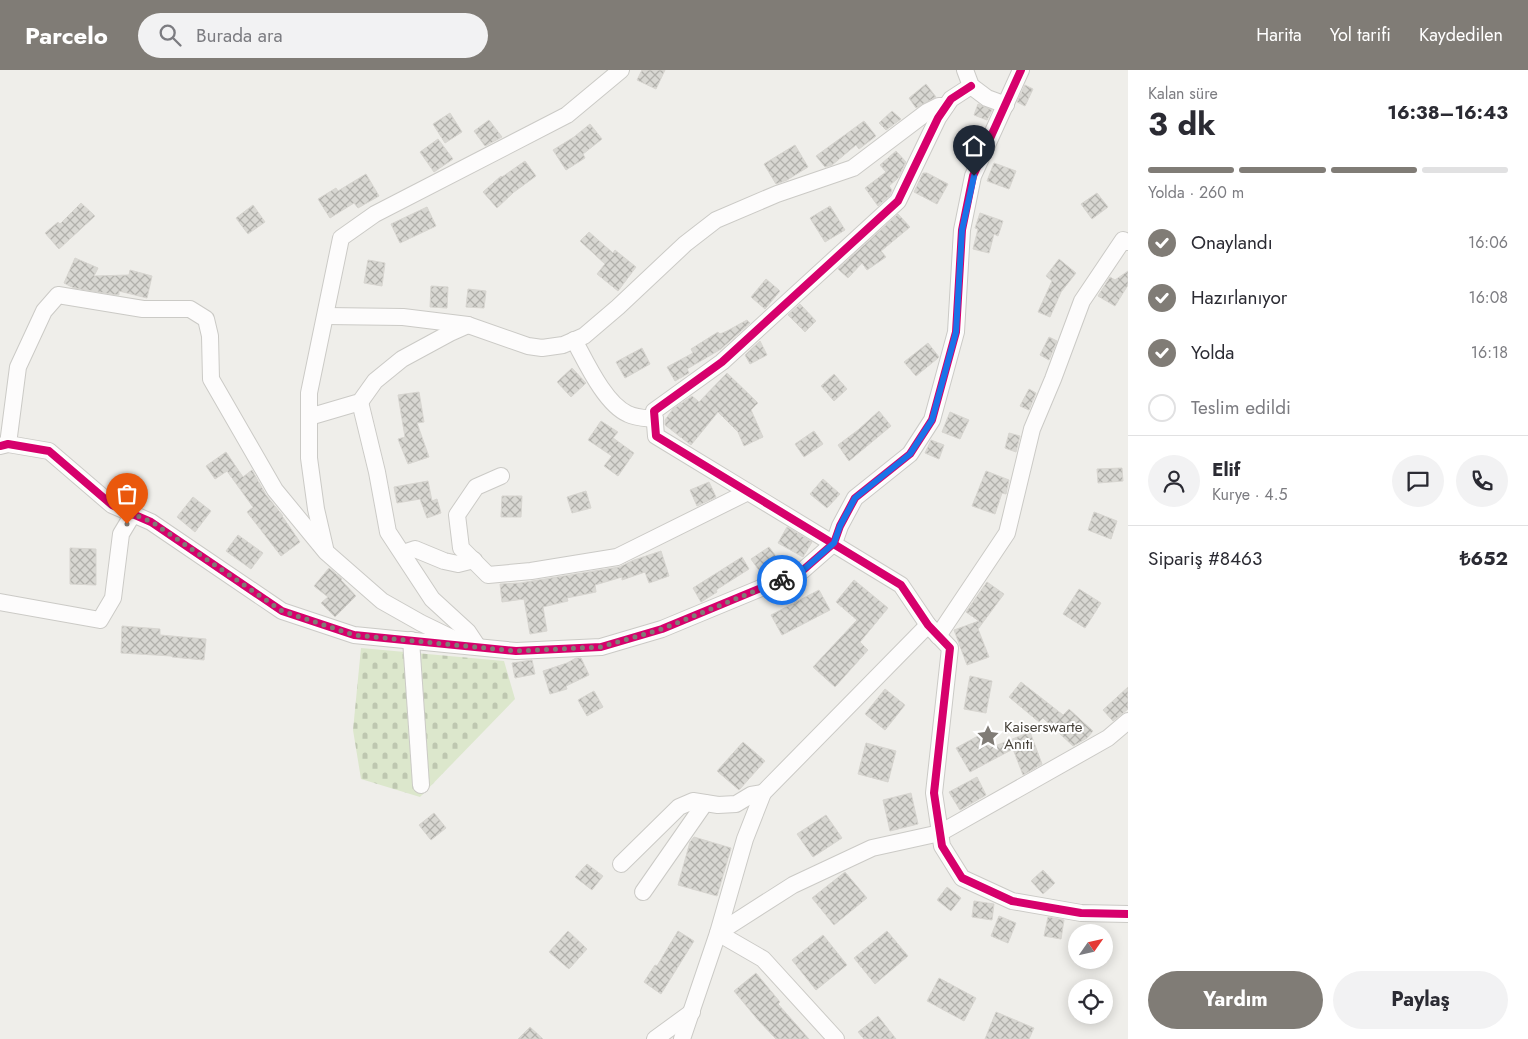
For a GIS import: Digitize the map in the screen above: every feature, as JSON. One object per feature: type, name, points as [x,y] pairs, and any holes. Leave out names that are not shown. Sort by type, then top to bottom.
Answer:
[{"type":"street","points":[[326,552],[316,509],[309,458],[309,393],[341,238],[375,214],[567,115],[622,70]]},
{"type":"street","points":[[965,70],[971,86],[987,98],[1006,105]]},
{"type":"street","points":[[472,646],[421,623],[382,601],[326,552],[275,490],[211,380],[210,336],[206,319],[190,309],[142,309],[58,295],[44,312],[18,367],[4,445],[49,451],[112,505],[152,522],[282,611],[354,635],[516,651],[601,647],[662,629],[802,571],[834,543],[840,526],[855,498],[910,454],[932,420],[956,332],[962,230],[974,176],[1021,70]]},
{"type":"street","points":[[971,86],[951,99],[938,118],[898,201],[722,362],[654,411],[656,436],[901,585],[933,631],[950,648],[934,793],[942,846],[962,878],[1012,901],[1081,913],[1128,914]]},
{"type":"street","points":[[326,316],[403,317],[468,325],[528,346],[542,348],[563,345],[584,336],[685,244],[716,220],[777,194],[853,168],[927,112],[939,106],[946,106]]},
{"type":"street","points":[[682,1039],[718,933],[745,839],[763,794],[933,631],[1006,533],[1032,429],[1082,301],[1123,240],[1128,242]]},
{"type":"street","points":[[309,417],[360,402],[375,381],[402,359],[468,325]]},
{"type":"street","points":[[574,340],[601,389],[621,411],[630,415],[654,419]]},
{"type":"street","points":[[360,402],[377,472],[388,532],[432,598],[468,632],[472,646]]},
{"type":"street","points":[[501,476],[476,487],[457,515],[461,548],[488,575],[531,571],[617,557],[748,492]]},
{"type":"street","points":[[0,602],[100,620],[113,598],[121,534],[133,514]]},
{"type":"street","points":[[403,553],[415,549],[444,561],[458,564],[474,560]]},
{"type":"street","points":[[411,640],[421,785]]},
{"type":"street","points":[[718,933],[793,886],[872,848],[940,833],[1108,738],[1128,721]]},
{"type":"street","points":[[621,864],[679,807],[693,801],[718,805],[736,804],[751,795],[763,794]]},
{"type":"street","points":[[643,892],[704,803]]},
{"type":"street","points":[[718,933],[763,959],[836,1039]]},
{"type":"street","points":[[654,1039],[692,1012]]},
{"type":"green space","points":[[361,648],[504,661],[515,699],[420,797],[361,779],[353,730]]},
{"type":"building","points":[[642,70],[665,70],[656,89],[637,80]]},
{"type":"building","points":[[926,84],[936,97],[916,108],[909,98]]},
{"type":"building","points":[[1025,85],[1033,89],[1025,106],[1017,102]]},
{"type":"building","points":[[978,104],[992,110],[987,120],[974,115]]},
{"type":"building","points":[[892,111],[901,119],[886,130],[879,123]]},
{"type":"building","points":[[450,113],[462,132],[445,143],[433,124]]},
{"type":"building","points":[[489,120],[502,137],[485,146],[474,131]]},
{"type":"building","points":[[864,121],[876,136],[859,149],[856,145],[832,165],[825,167],[816,156]]},
{"type":"building","points":[[590,124],[602,139],[583,154],[585,158],[566,170],[553,150]]},
{"type":"building","points":[[438,139],[453,159],[434,172],[420,152]]},
{"type":"building","points":[[795,145],[808,167],[787,180],[776,184],[764,164]]},
{"type":"building","points":[[896,151],[906,162],[898,178],[889,186],[892,190],[890,195],[878,206],[865,188],[886,172],[880,165]]},
{"type":"building","points":[[525,161],[536,176],[514,192],[497,208],[483,192],[501,176]]},
{"type":"building","points":[[994,163],[1016,171],[1009,189],[987,181]]},
{"type":"building","points":[[923,173],[927,173],[948,184],[937,204],[914,192]]},
{"type":"building","points":[[366,174],[379,196],[358,208],[354,203],[330,218],[318,199],[336,188],[338,191]]},
{"type":"building","points":[[1097,193],[1108,207],[1092,219],[1081,204]]},
{"type":"building","points":[[81,203],[95,216],[59,249],[45,233],[58,222],[60,224]]},
{"type":"building","points":[[253,205],[265,222],[248,234],[236,218]]},
{"type":"building","points":[[830,206],[845,230],[825,242],[810,218]]},
{"type":"building","points":[[427,207],[436,226],[400,243],[391,224]]},
{"type":"building","points":[[980,213],[1003,221],[998,236],[994,234],[989,253],[973,249],[978,229],[975,228]]},
{"type":"building","points":[[898,214],[910,227],[881,251],[886,257],[867,270],[862,263],[848,278],[838,269]]},
{"type":"building","points":[[589,232],[613,253],[615,250],[636,267],[618,291],[597,274],[605,264],[580,241]]},
{"type":"building","points":[[75,258],[98,268],[94,276],[129,275],[130,270],[152,276],[147,298],[119,291],[119,295],[117,295],[74,288],[64,283]]},
{"type":"building","points":[[1059,259],[1076,273],[1061,292],[1050,317],[1038,312],[1052,281],[1046,276]]},
{"type":"building","points":[[368,260],[385,263],[382,286],[364,283]]},
{"type":"building","points":[[1128,271],[1128,285],[1115,306],[1098,296],[1110,277],[1115,280]]},
{"type":"building","points":[[766,279],[780,291],[765,309],[751,297]]},
{"type":"building","points":[[431,286],[448,287],[447,308],[430,307]]},
{"type":"building","points":[[468,289],[486,291],[484,308],[466,307]]},
{"type":"building","points":[[800,304],[816,321],[805,332],[788,315]]},
{"type":"building","points":[[747,320],[750,323],[721,349],[687,369],[689,373],[675,381],[667,367],[693,353],[691,349],[718,332],[720,334]]},
{"type":"building","points":[[1049,337],[1057,341],[1049,360],[1040,355]]},
{"type":"building","points":[[760,341],[767,355],[750,364],[745,355]]},
{"type":"building","points":[[928,343],[939,357],[916,376],[904,362]]},
{"type":"building","points":[[642,348],[650,364],[625,378],[616,362]]},
{"type":"building","points":[[572,368],[586,383],[571,397],[557,382]]},
{"type":"building","points":[[727,373],[758,403],[751,410],[763,437],[744,446],[738,432],[718,412],[691,445],[665,425],[665,420],[673,409],[692,396],[699,402]]},
{"type":"building","points":[[834,374],[847,389],[834,401],[821,386]]},
{"type":"building","points":[[1029,389],[1036,393],[1029,410],[1020,406]]},
{"type":"building","points":[[419,392],[424,422],[417,423],[429,457],[408,464],[398,439],[405,437],[398,395]]},
{"type":"building","points":[[879,411],[891,426],[849,461],[838,445]]},
{"type":"building","points":[[950,412],[969,420],[960,439],[942,432]]},
{"type":"building","points":[[601,421],[618,432],[613,438],[634,453],[618,476],[604,466],[612,456],[588,440]]},
{"type":"building","points":[[814,431],[823,444],[804,457],[795,444]]},
{"type":"building","points":[[1009,433],[1020,436],[1016,452],[1005,448]]},
{"type":"building","points":[[931,440],[944,445],[939,459],[925,453]]},
{"type":"building","points":[[226,452],[243,477],[252,470],[266,495],[300,542],[281,556],[247,512],[253,507],[227,471],[215,479],[206,466]]},
{"type":"building","points":[[1122,468],[1123,481],[1098,483],[1097,469]]},
{"type":"building","points":[[986,471],[1009,480],[1006,494],[1002,493],[995,514],[972,506]]},
{"type":"building","points":[[823,479],[840,494],[827,508],[810,494]]},
{"type":"building","points":[[428,481],[432,501],[437,499],[441,513],[427,518],[420,499],[397,503],[394,487]]},
{"type":"building","points":[[709,482],[716,497],[697,506],[690,490]]},
{"type":"building","points":[[586,491],[591,508],[572,513],[567,497]]},
{"type":"building","points":[[502,496],[522,496],[521,517],[501,517]]},
{"type":"building","points":[[193,497],[211,511],[195,532],[177,517]]},
{"type":"building","points":[[1094,512],[1117,521],[1111,539],[1088,530]]},
{"type":"building","points":[[787,527],[812,542],[803,557],[778,543]]},
{"type":"building","points":[[238,535],[263,553],[251,569],[226,551]]},
{"type":"building","points":[[769,547],[782,564],[763,576],[751,559]]},
{"type":"building","points":[[70,548],[96,549],[96,585],[70,584]]},
{"type":"building","points":[[661,551],[669,576],[649,583],[645,572],[622,580],[622,577],[595,585],[596,592],[567,598],[568,601],[543,607],[547,631],[530,634],[524,599],[502,602],[500,584],[520,583],[619,567]]},
{"type":"building","points":[[742,557],[749,569],[701,602],[693,588]]},
{"type":"building","points":[[329,568],[342,579],[356,596],[335,617],[321,603],[328,597],[314,586]]},
{"type":"building","points":[[854,580],[888,608],[860,642],[868,650],[835,687],[813,667],[857,620],[836,602]]},
{"type":"building","points":[[987,582],[1004,594],[978,629],[989,657],[967,665],[954,630],[979,621],[966,612]]},
{"type":"building","points":[[1079,589],[1101,603],[1085,628],[1063,614]]},
{"type":"building","points":[[819,590],[830,610],[782,635],[771,615]]},
{"type":"building","points":[[122,626],[160,629],[160,635],[206,639],[204,660],[121,653]]},
{"type":"building","points":[[576,658],[581,658],[589,675],[566,686],[567,689],[550,694],[543,671]]},
{"type":"building","points":[[532,660],[535,674],[515,678],[512,663]]},
{"type":"building","points":[[970,676],[992,681],[986,713],[964,709]]},
{"type":"building","points":[[1021,682],[1063,715],[1069,709],[1093,731],[1087,738],[1073,746],[1043,718],[1039,722],[1009,697]]},
{"type":"building","points":[[1128,687],[1128,709],[1113,721],[1103,710]]},
{"type":"building","points":[[885,689],[905,705],[885,730],[865,714]]},
{"type":"building","points":[[594,691],[603,707],[587,716],[578,700]]},
{"type":"building","points":[[987,731],[995,746],[1030,732],[1042,764],[1023,775],[1013,749],[970,772],[956,748]]},
{"type":"building","points":[[743,742],[765,761],[739,790],[717,771]]},
{"type":"building","points":[[866,743],[896,751],[888,782],[858,774]]},
{"type":"building","points":[[977,777],[986,795],[960,810],[949,792]]},
{"type":"building","points":[[911,793],[918,824],[890,831],[883,800]]},
{"type":"building","points":[[434,813],[446,828],[431,840],[419,825]]},
{"type":"building","points":[[826,815],[842,838],[813,857],[797,834]]},
{"type":"building","points":[[694,837],[731,848],[717,896],[678,885],[690,842]]},
{"type":"building","points":[[587,864],[603,876],[592,890],[575,877]]},
{"type":"building","points":[[1043,870],[1055,883],[1043,894],[1031,881]]},
{"type":"building","points":[[845,872],[867,898],[834,925],[812,898]]},
{"type":"building","points":[[947,887],[961,898],[951,911],[937,900]]},
{"type":"building","points":[[974,901],[994,904],[992,920],[972,917]]},
{"type":"building","points":[[999,916],[1016,923],[1008,943],[991,936]]},
{"type":"building","points":[[1048,917],[1064,920],[1061,939],[1044,936]]},
{"type":"building","points":[[568,931],[587,949],[569,969],[549,952]]},
{"type":"building","points":[[678,931],[694,941],[661,994],[644,982],[655,965],[657,966]]},
{"type":"building","points":[[887,931],[908,956],[875,984],[854,958]]},
{"type":"building","points":[[823,935],[847,965],[816,990],[792,960]]},
{"type":"building","points":[[756,973],[780,1002],[778,1004],[809,1039],[776,1039],[734,991]]},
{"type":"building","points":[[939,978],[976,998],[964,1021],[927,1001]]},
{"type":"building","points":[[996,1012],[1034,1028],[1029,1039],[985,1039]]},
{"type":"building","points":[[878,1016],[896,1039],[864,1039],[858,1032]]},
{"type":"building","points":[[530,1027],[543,1039],[518,1039]]},
{"type":"cycle path","points":[[0,446],[8,444],[49,451],[112,505],[151,522],[282,611],[354,635],[516,651],[601,647],[662,629],[802,571],[834,543],[840,526],[855,498],[910,454],[932,420],[956,332],[962,230],[973,176],[1021,70]]},
{"type":"cycle path","points":[[971,86],[951,99],[938,118],[898,201],[722,362],[654,411],[656,436],[901,585],[928,625],[950,648],[934,793],[942,846],[962,878],[1012,901],[1081,913],[1128,914]]},
{"type":"way so far","points":[[127,524],[133,514],[152,522],[282,611],[354,635],[516,651],[601,647],[662,629],[782,580]]},
{"type":"place","name":"Kaiserswarte Anıtı","points":[[988,736]]},
{"type":"route","points":[[782,580],[802,571],[834,543],[840,526],[855,498],[910,454],[932,420],[956,332],[962,230],[974,176]]}]
